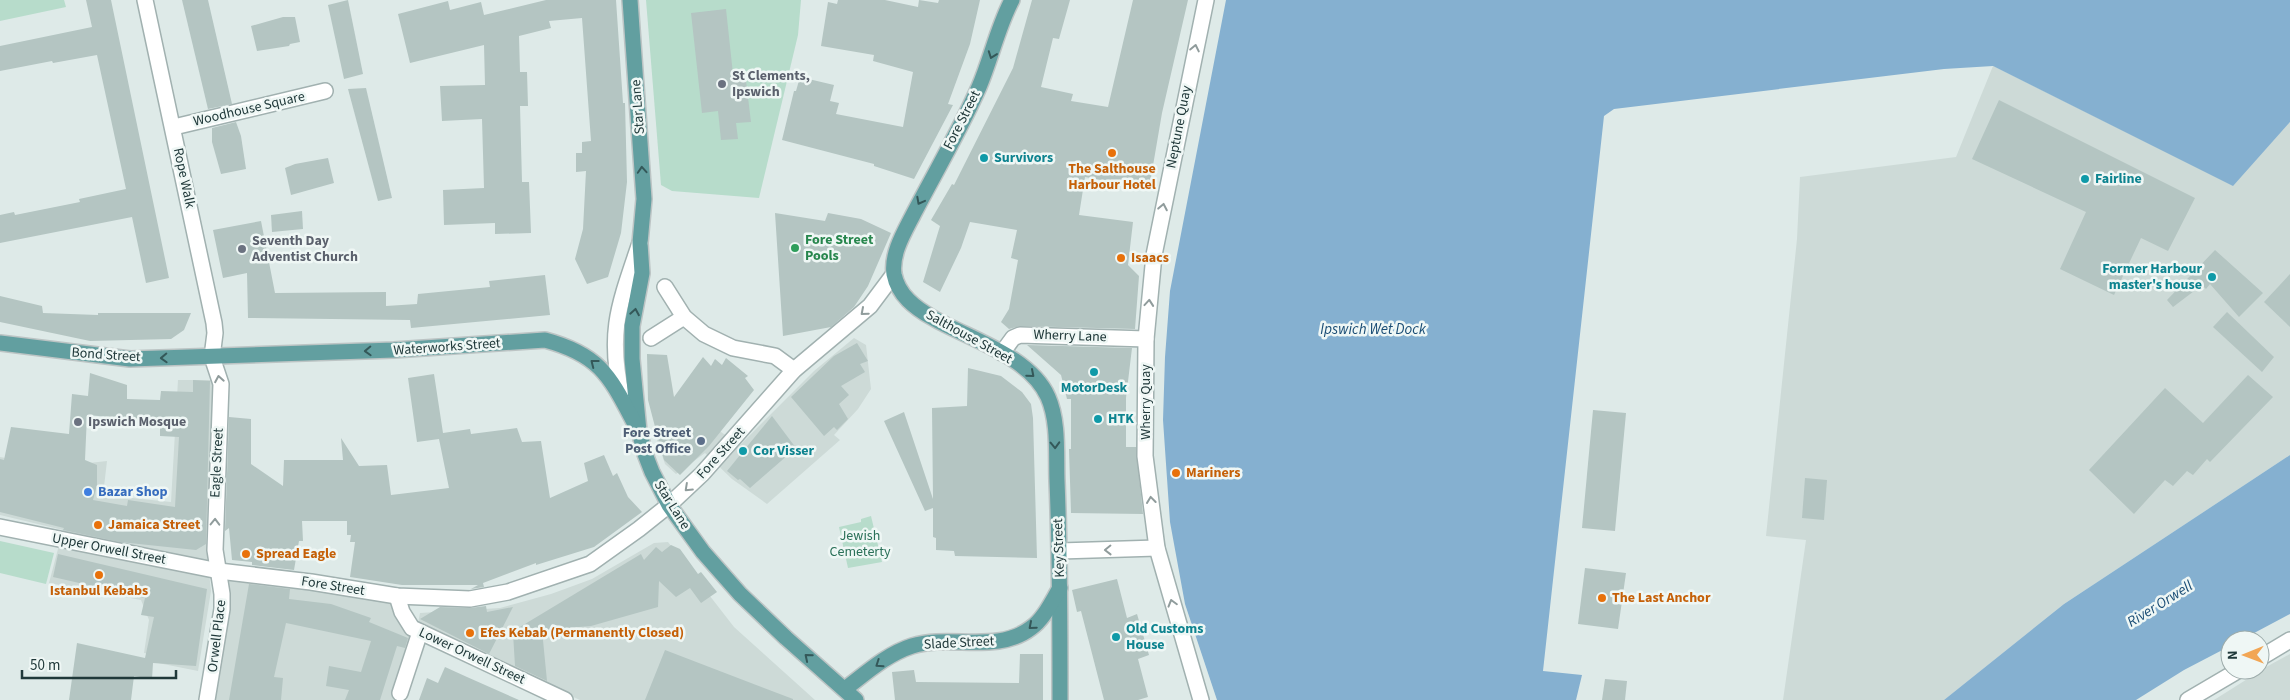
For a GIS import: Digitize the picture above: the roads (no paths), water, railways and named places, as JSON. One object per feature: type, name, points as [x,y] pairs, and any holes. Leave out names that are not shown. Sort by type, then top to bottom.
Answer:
[{"type":"main road","name":"Star Lane","points":[[630,0],[644,199],[640,243],[642,273],[632,336],[632,374],[638,431],[652,472],[669,505],[703,552],[740,594],[856,700]]},
{"type":"main road","name":"Fore Street","points":[[894,274],[896,252],[974,98],[989,63],[1010,3]]},
{"type":"main road","name":"Salthouse Street","points":[[894,274],[910,304],[933,318],[1002,353],[1032,374],[1041,384],[1048,397]]},
{"type":"main road","name":"Waterworks Street","points":[[212,357],[394,350],[545,340],[563,345],[595,362],[611,381],[638,431]]},
{"type":"main road","name":"Bond Street","points":[[0,343],[130,359],[212,357]]},
{"type":"main road","name":"Key Street","points":[[1048,397],[1055,428],[1060,551],[1060,700]]},
{"type":"main road","name":"Slade Street","points":[[845,688],[896,652],[912,646],[944,641],[992,642],[1011,640],[1032,628],[1060,586]]},
{"type":"street","name":"Rope Walk","points":[[145,0],[174,127],[214,323],[215,333],[212,357]]},
{"type":"street","name":"Neptune Quay","points":[[1154,255],[1206,0]]},
{"type":"street","name":"Woodhouse Square","points":[[174,127],[324,91]]},
{"type":"street","name":"Star Lane","points":[[623,401],[615,368],[615,329],[622,296],[640,243]]},
{"type":"street","name":"Wherry Quay","points":[[1154,255],[1146,339],[1146,456],[1157,548],[1200,700]]},
{"type":"street","name":"Fore Street","points":[[219,571],[311,582],[397,596],[470,599],[508,592],[590,564],[669,505],[702,474],[794,370],[870,306],[894,274]]},
{"type":"street","points":[[665,287],[684,317],[716,341],[733,348],[774,356],[794,370]]},
{"type":"street","points":[[651,338],[684,317]]},
{"type":"street","name":"Wherry Lane","points":[[1002,353],[1013,338],[1020,335],[1146,339]]},
{"type":"street","name":"Eagle Street","points":[[212,357],[221,384],[215,523],[215,550],[219,571]]},
{"type":"street","name":"Upper Orwell Street","points":[[0,527],[219,571]]},
{"type":"street","points":[[1060,551],[1157,548]]},
{"type":"street","name":"Orwell Place","points":[[207,700],[220,629],[222,594],[219,571]]},
{"type":"street","name":"Lower Orwell Street","points":[[397,596],[407,622],[420,632],[564,700]]},
{"type":"street","points":[[400,693],[420,632]]},
{"type":"street","points":[[2270,652],[2290,640]]},
{"type":"street","points":[[2188,700],[2222,680]]},
{"type":"water","name":"Ipswich Wet Dock","points":[[1226,0],[2290,0],[2290,122],[2233,186],[1993,66],[1944,69],[1614,109],[1604,116],[1543,671],[1582,675],[1576,700],[1217,700],[1185,604],[1170,522],[1163,420],[1170,291]]},
{"type":"water","name":"River Orwell","points":[[2290,455],[2290,614],[2260,630],[2220,630],[2220,651],[2184,670],[2136,700],[1944,700],[2064,604]]},
{"type":"place","name":"St Clements, Ipswich","points":[[722,84]]},
{"type":"place","name":"The Salthouse Harbour Hotel","points":[[1112,153]]},
{"type":"place","name":"Survivors","points":[[984,158]]},
{"type":"place","name":"Fairline","points":[[2085,179]]},
{"type":"place","name":"Fore Street Pools","points":[[795,248]]},
{"type":"place","name":"Seventh Day Adventist Church","points":[[242,249]]},
{"type":"place","name":"Isaacs","points":[[1121,258]]},
{"type":"place","name":"Former Harbour master's house","points":[[2212,277]]},
{"type":"place","name":"MotorDesk","points":[[1094,372]]},
{"type":"place","name":"HTK","points":[[1098,419]]},
{"type":"place","name":"Ipswich Mosque","points":[[78,422]]},
{"type":"place","name":"Fore Street Post Office","points":[[701,441]]},
{"type":"place","name":"Cor Visser","points":[[743,451]]},
{"type":"place","name":"Mariners","points":[[1176,473]]},
{"type":"place","name":"Bazar Shop","points":[[88,492]]},
{"type":"place","name":"Jamaica Street","points":[[98,525]]},
{"type":"place","name":"Spread Eagle","points":[[246,554]]},
{"type":"place","name":"Istanbul Kebabs","points":[[99,575]]},
{"type":"place","name":"The Last Anchor","points":[[1602,598]]},
{"type":"place","name":"Efes Kebab (Permanently Closed)","points":[[470,633]]},
{"type":"place","name":"Old Customs House","points":[[1116,637]]},
{"type":"park label","name":"Jewish Cemeterty","points":[[860,544]]}]
